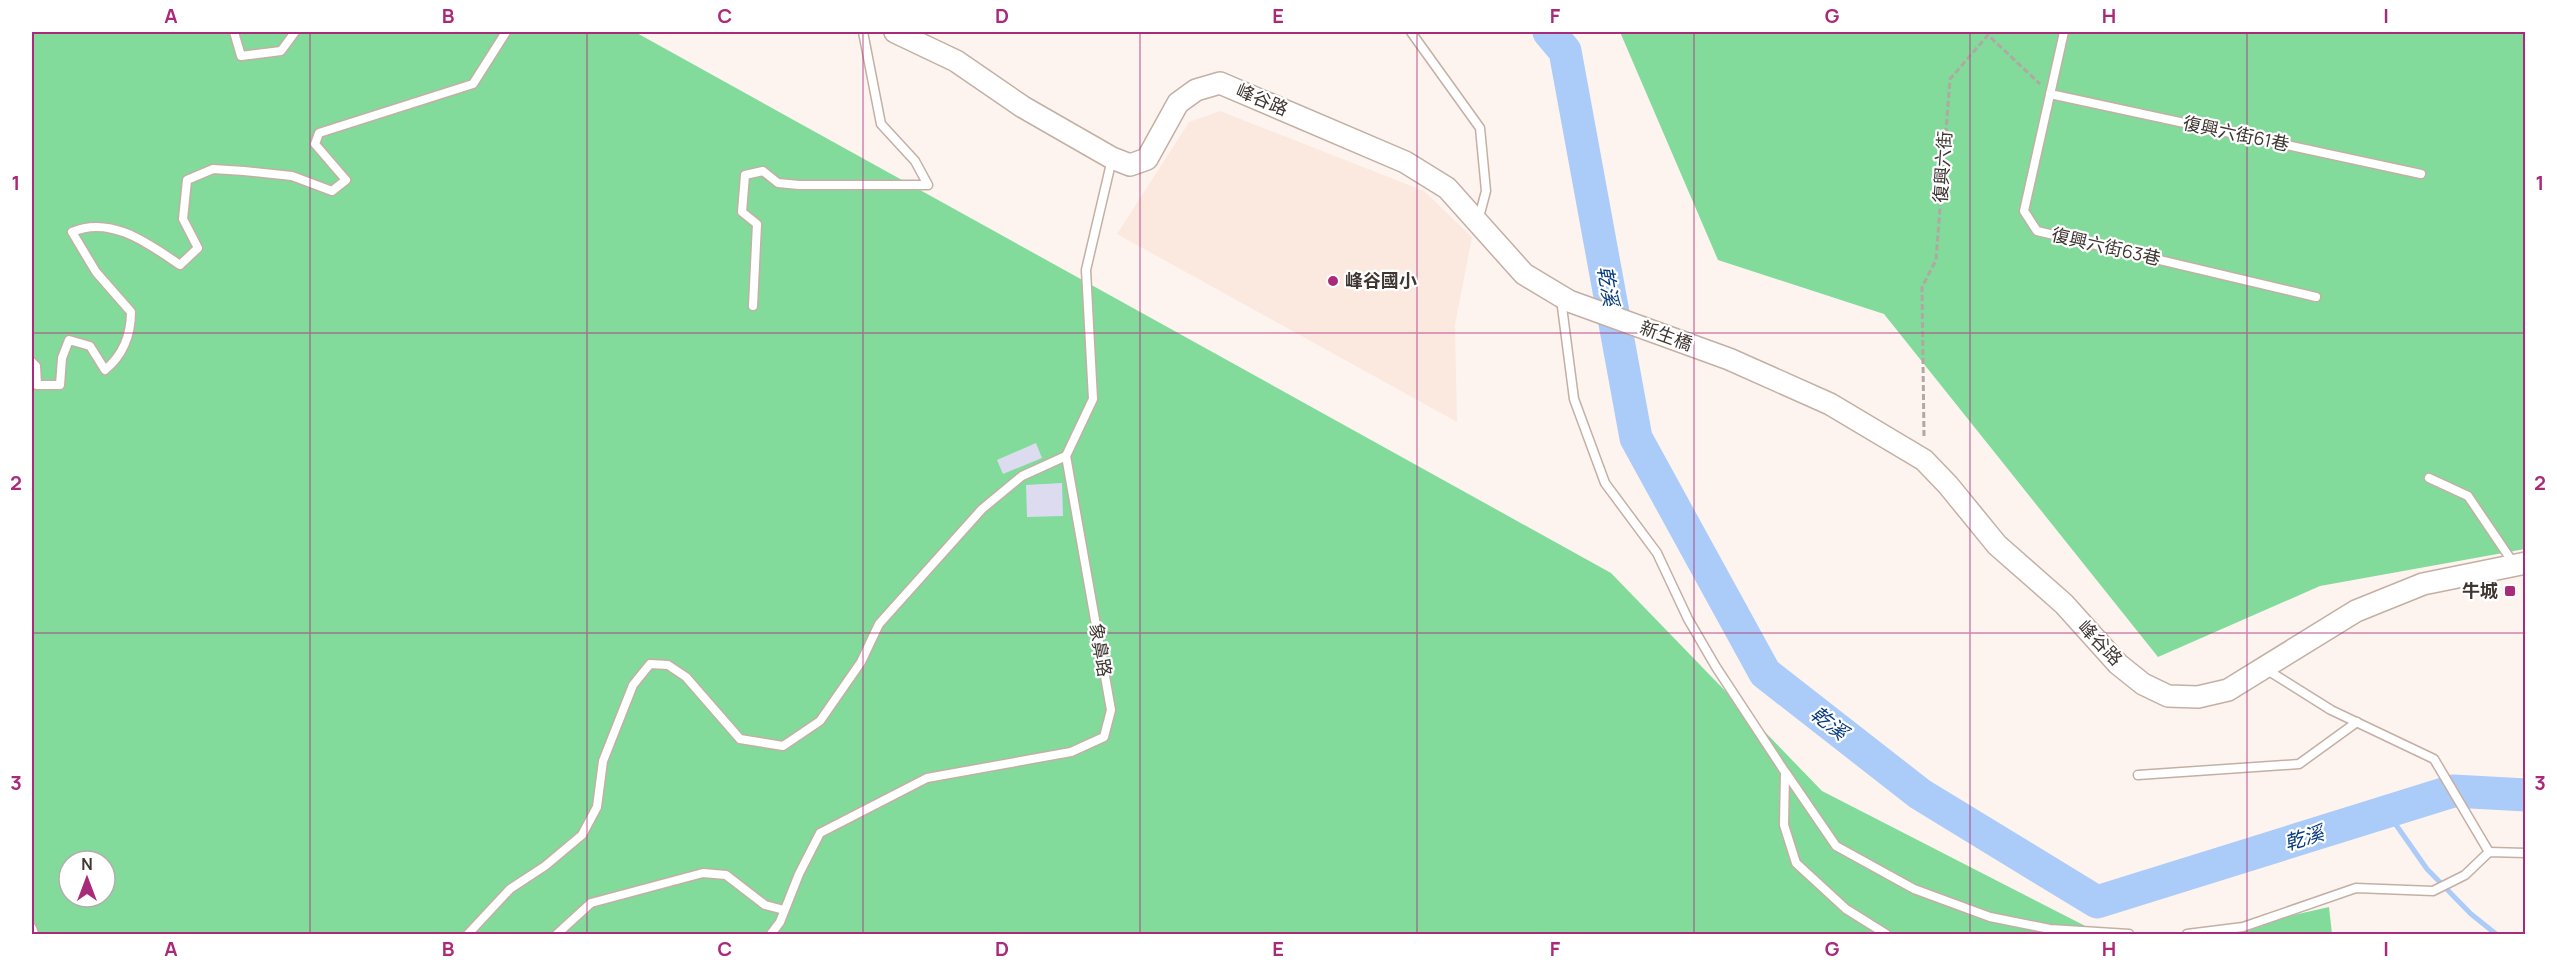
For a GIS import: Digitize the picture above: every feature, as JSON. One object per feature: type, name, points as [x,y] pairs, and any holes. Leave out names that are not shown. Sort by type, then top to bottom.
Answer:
[{"type":"street","name":"峰谷路","points":[[895,32],[956,61],[1023,107],[1112,158],[1130,165],[1147,159],[1178,103],[1196,90],[1220,83],[1405,162],[1448,188],[1524,274],[1565,298]]},
{"type":"street","name":"新生橋","points":[[1565,298],[1729,359]]},
{"type":"street","name":"峰谷路","points":[[1729,359],[1830,404],[1924,460],[1948,485],[1997,545],[2064,604],[2118,664],[2143,684],[2168,696],[2198,697],[2228,690],[2356,611],[2423,584],[2522,565]]},
{"type":"lane","points":[[234,32],[241,56],[281,51],[295,32]]},
{"type":"lane","points":[[32,362],[36,366],[37,385],[60,385],[62,358],[69,340],[90,346],[105,370],[118,359],[131,328],[131,312],[96,272],[72,232],[85,226],[118,230],[144,240],[180,265],[198,248],[183,219],[187,180],[213,169],[244,171],[292,176],[332,191],[346,180],[315,144],[319,132],[472,84],[506,32]]},
{"type":"lane","points":[[753,306],[757,224],[742,212],[745,175],[763,171],[778,183],[799,185],[928,185],[915,161],[880,124],[863,32]]},
{"type":"lane","points":[[1411,32],[1480,128],[1486,191],[1478,222]]},
{"type":"lane","points":[[2050,94],[2064,32]]},
{"type":"lane","name":"復興六街61巷","points":[[2050,94],[2421,174]]},
{"type":"lane","name":"復興六街63巷","points":[[2050,94],[2024,211],[2037,231],[2316,297]]},
{"type":"lane","points":[[468,934],[510,889],[546,866],[582,835],[597,807],[603,760],[633,685],[650,664],[668,665],[687,677],[740,739],[783,746],[820,721],[861,662],[879,624],[982,509],[1022,476],[1066,456],[1093,399],[1086,270],[1112,158]]},
{"type":"lane","points":[[1565,298],[1574,399],[1605,483],[1657,553],[1688,619],[1711,657],[1836,846],[1914,889],[1990,918],[2049,929],[2129,934]]},
{"type":"lane","name":"象鼻路","points":[[771,934],[820,833],[927,778],[1071,752],[1104,737],[1111,710],[1066,456]]},
{"type":"lane","points":[[2429,478],[2468,496],[2522,565]]},
{"type":"lane","points":[[2264,668],[2331,710],[2434,759],[2489,852]]},
{"type":"lane","points":[[2138,775],[2299,764],[2357,722]]},
{"type":"lane","points":[[1785,772],[1784,825],[1796,863],[1846,909],[1886,934]]},
{"type":"lane","points":[[2187,934],[2243,927],[2356,888],[2433,891],[2465,875],[2489,852],[2526,853]]},
{"type":"lane","points":[[557,934],[591,903],[703,873],[726,874],[765,904],[784,910]]},
{"type":"lane","points":[[32,928],[34,934]]},
{"type":"path","name":"復興六街","points":[[1924,460],[1922,287],[1936,260],[1950,79],[1988,35],[2050,94]]},
{"type":"shaded area","name":"峰谷國小","points":[[1220,111],[1424,191],[1472,237],[1455,325],[1457,422],[1117,234],[1189,122]]},
{"type":"green space","points":[[32,32],[635,32],[1611,573],[1822,791],[2101,934],[32,934]]},
{"type":"green space","points":[[1620,32],[2525,32],[2525,549],[2320,586],[2158,657],[1884,314],[1718,260]]},
{"type":"green space","points":[[2329,907],[2332,934],[2211,934]]},
{"type":"building","points":[[1036,443],[1042,458],[1003,474],[997,460]]},
{"type":"building","points":[[1062,483],[1063,516],[1027,517],[1026,485]]},
{"type":"waterway","name":"乾溪","points":[[1549,32],[1565,51],[1636,438],[1765,673],[1920,794],[2097,902],[2453,791],[2526,795]]},
{"type":"waterway","points":[[2387,812],[2427,869],[2471,914],[2496,934]]},
{"type":"place","name":"峰谷國小","points":[[1333,281]]},
{"type":"place","name":"牛城","points":[[2510,591]]}]
